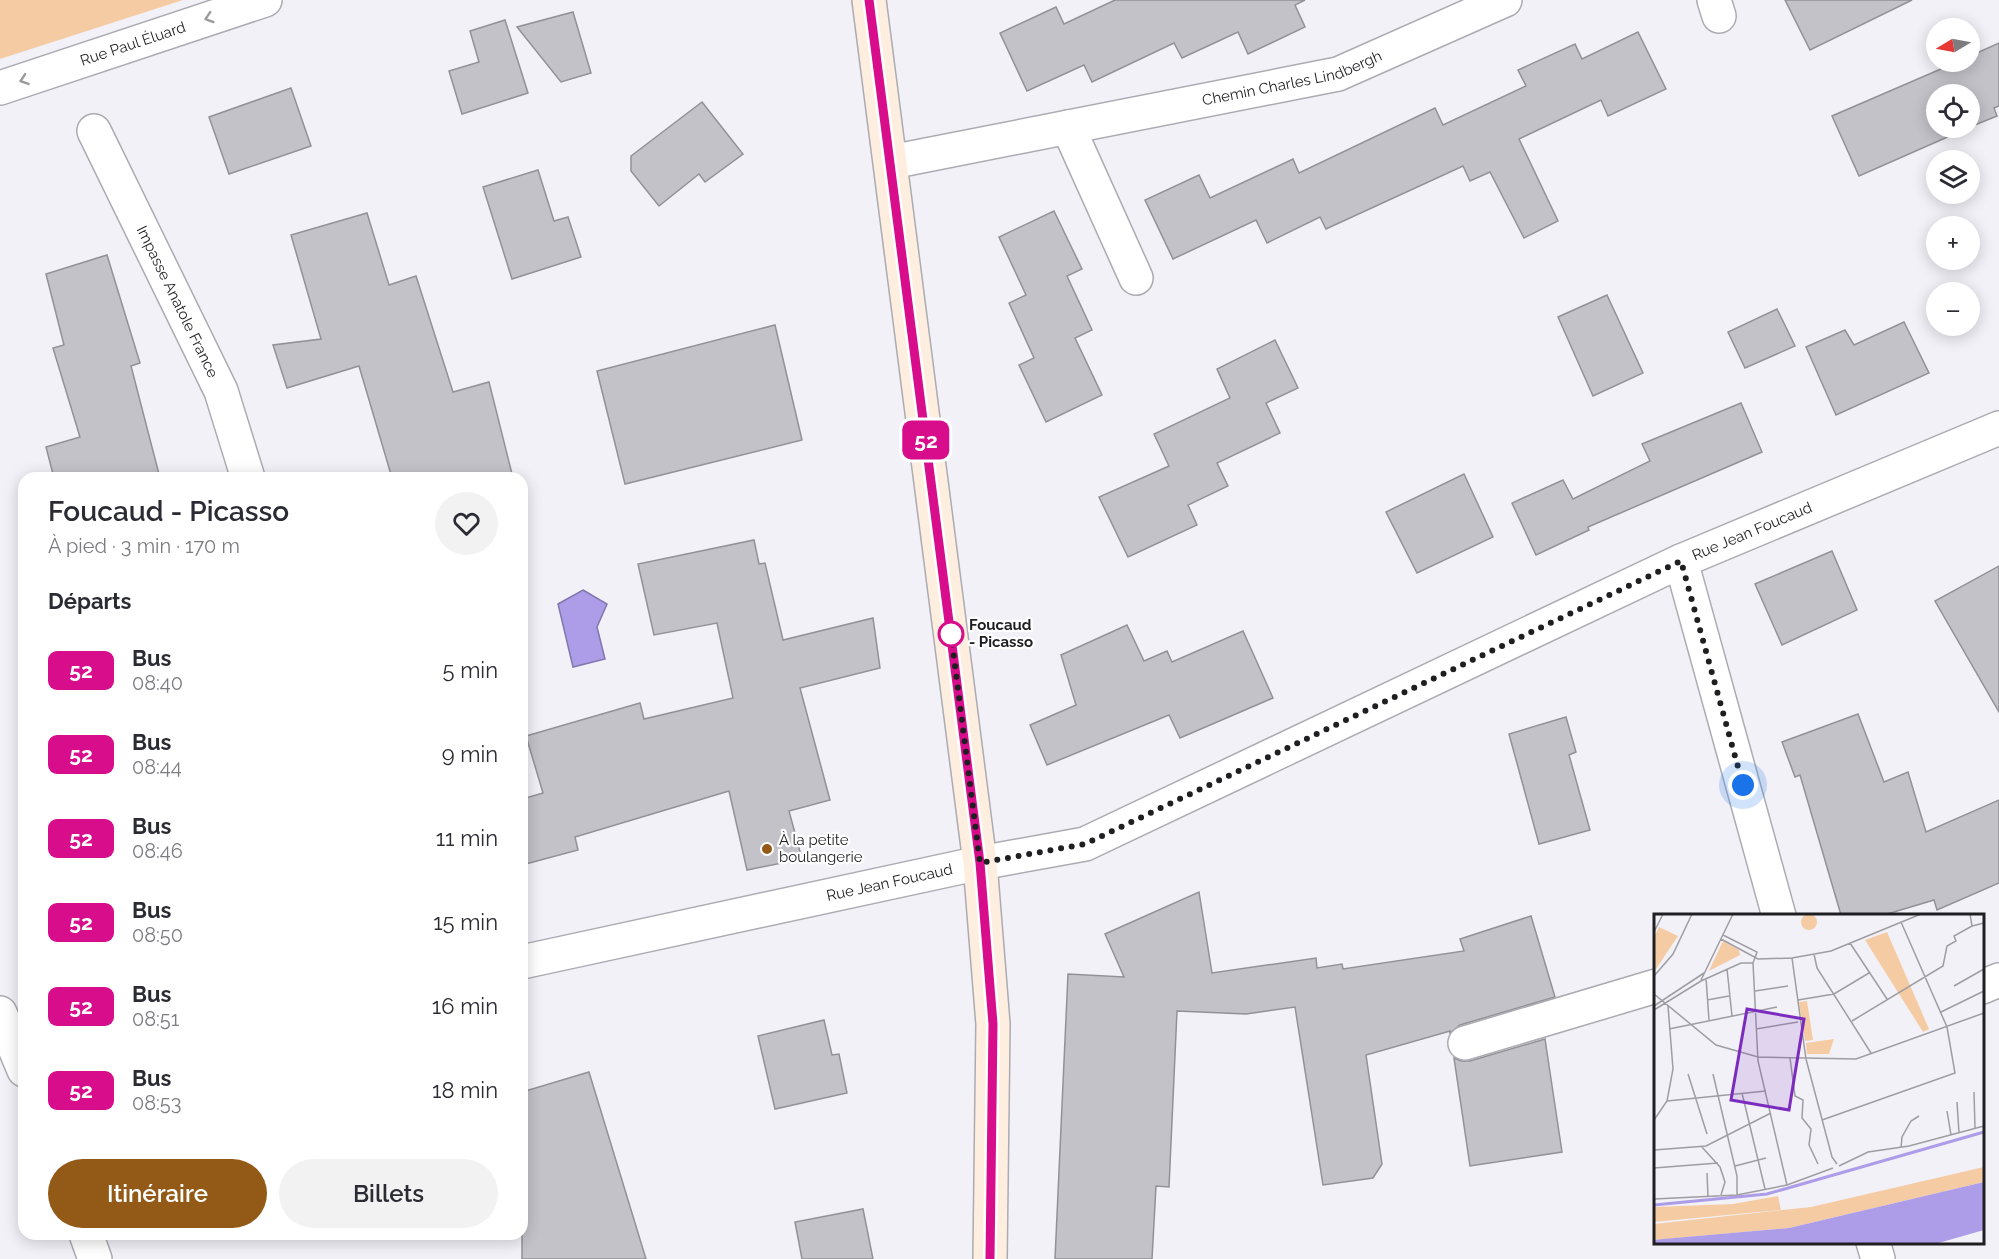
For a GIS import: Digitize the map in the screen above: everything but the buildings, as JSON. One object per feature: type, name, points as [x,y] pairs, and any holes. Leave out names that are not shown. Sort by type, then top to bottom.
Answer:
[{"type":"main road","points":[[869,0],[980,863],[993,1024],[990,1259]]},
{"type":"street","name":"Rue Paul Éluard","points":[[0,88],[265,0]]},
{"type":"street","name":"Chemin Charles Lindbergh","points":[[891,162],[1338,74],[1505,0]]},
{"type":"street","points":[[1068,127],[1137,278]]},
{"type":"street","name":"Impasse Anatole France","points":[[94,131],[221,391],[246,472]]},
{"type":"street","name":"Rue Jean Foucaud","points":[[528,961],[980,863],[1085,844],[1681,561],[1999,428]]},
{"type":"street","points":[[1681,561],[1779,914]]},
{"type":"street","points":[[1984,987],[1999,980]]},
{"type":"street","points":[[1466,1043],[1654,987]]},
{"type":"street","points":[[0,1013],[18,1054]]},
{"type":"street","points":[[0,1073],[18,1069]]},
{"type":"street","points":[[88,1240],[95,1259]]},
{"type":"street","points":[[1874,1244],[1878,1259]]},
{"type":"shaded area","points":[[0,0],[183,0],[0,59]]},
{"type":"shaded area","points":[[583,590],[607,604],[597,627],[605,659],[573,667],[558,604]]},
{"type":"bus line","name":"52","points":[[869,0],[980,863],[993,1024],[990,1259]]},
{"type":"place","name":"Foucaud - Picasso","points":[[951,634]]},
{"type":"place","name":"À la petite boulangerie","points":[[767,849]]},
{"type":"route","points":[[951,634],[980,863],[1085,844],[1681,561],[1743,785]]}]
